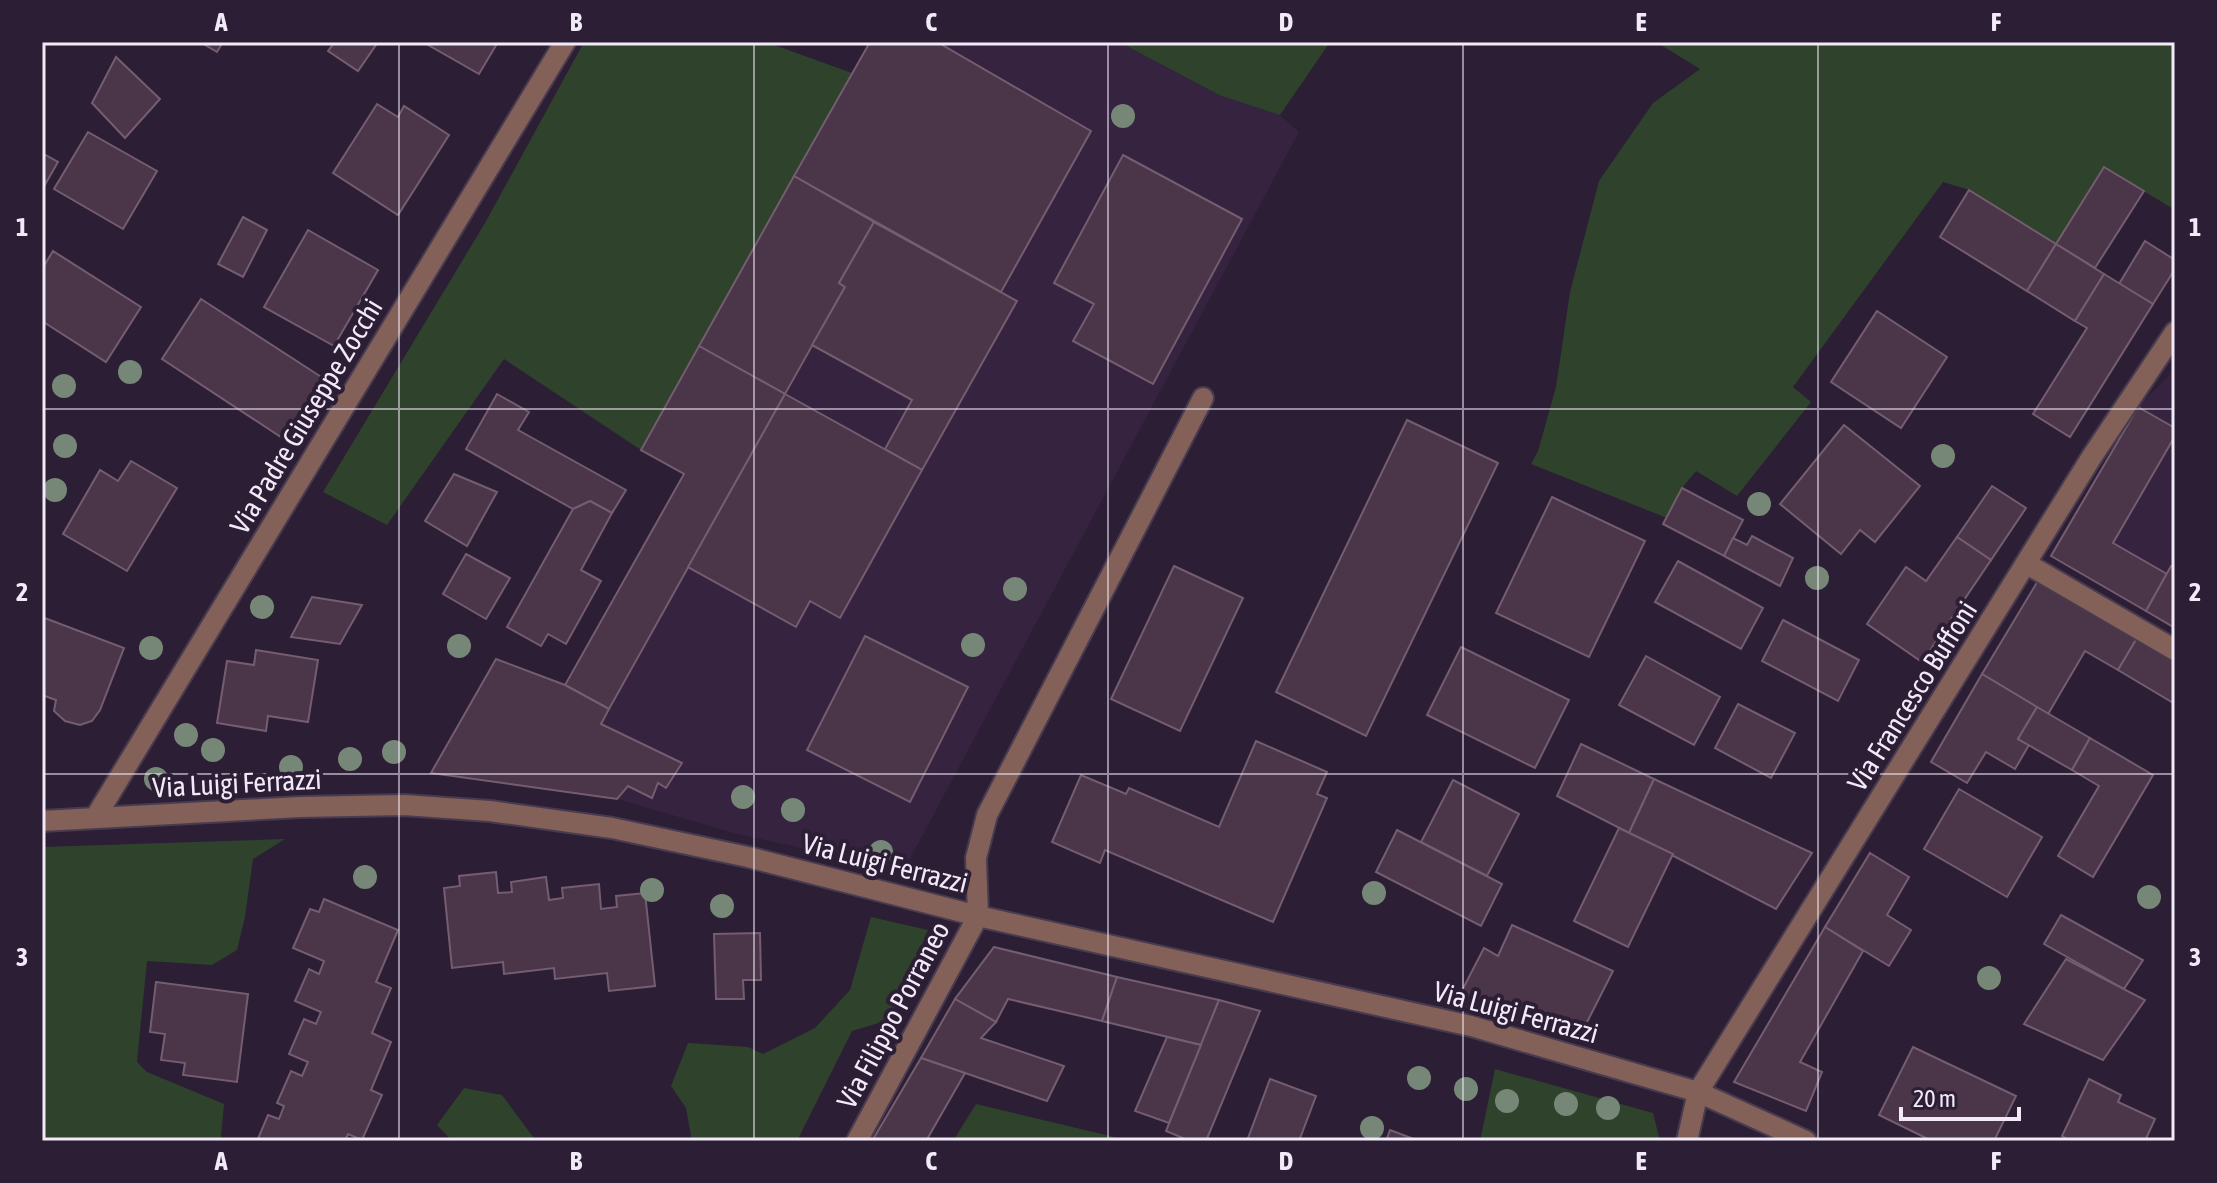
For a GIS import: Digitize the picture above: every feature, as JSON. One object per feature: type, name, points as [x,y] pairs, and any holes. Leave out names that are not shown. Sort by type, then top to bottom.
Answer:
[{"type":"street","name":"Via Padre Giuseppe Zocchi","points":[[95,818],[565,42]]},
{"type":"street","name":"Via Francesco Buffoni","points":[[1687,1141],[1698,1092],[2091,458],[2175,332]]},
{"type":"street","points":[[978,916],[976,858],[987,815],[1203,398]]},
{"type":"street","points":[[2027,564],[2175,650]]},
{"type":"street","name":"Via Luigi Ferrazzi","points":[[42,821],[404,805],[490,811],[612,828],[748,857],[978,916],[1471,1026],[1698,1092],[1806,1141]]},
{"type":"street","name":"Via Filippo Porraneo","points":[[857,1141],[978,916]]},
{"type":"shaded area","points":[[870,42],[1119,42],[1219,95],[1280,115],[1299,132],[904,870],[737,834],[617,799],[431,773],[496,659],[566,685],[683,474],[641,450]]},
{"type":"shaded area","points":[[2175,369],[2175,628],[2051,556],[2138,407]]},
{"type":"green space","points":[[584,42],[766,42],[852,73],[641,450],[504,359],[387,525],[323,492],[485,223]]},
{"type":"green space","points":[[1119,42],[1330,42],[1280,115],[1219,95]]},
{"type":"green space","points":[[1656,42],[2175,42],[2175,210],[2104,167],[2056,244],[1969,190],[1943,182],[1793,387],[1811,402],[1737,496],[1696,471],[1682,488],[1667,518],[1531,464],[1538,451],[1556,387],[1570,292],[1599,181],[1653,103],[1700,69]]},
{"type":"green space","points":[[285,839],[253,859],[237,950],[212,965],[147,961],[137,1062],[147,1072],[224,1104],[221,1137],[217,1141],[42,1141],[42,847]]},
{"type":"green space","points":[[871,917],[928,930],[892,1019],[852,1031],[797,1141],[692,1141],[686,1108],[671,1086],[688,1043],[748,1047],[763,1054],[815,1028],[850,990]]},
{"type":"green space","points":[[1495,1069],[1653,1113],[1660,1141],[1480,1141]]},
{"type":"green space","points":[[464,1088],[502,1095],[536,1141],[452,1141],[437,1125]]},
{"type":"green space","points":[[976,1104],[1131,1141],[953,1141]]},
{"type":"building","points":[[200,42],[223,42],[217,52]]},
{"type":"building","points":[[335,42],[378,42],[358,71],[328,51]]},
{"type":"building","points":[[423,42],[498,42],[479,74]]},
{"type":"building","points":[[870,42],[937,42],[1091,131],[1001,292],[794,176]]},
{"type":"building","points":[[116,57],[160,99],[125,138],[92,103]]},
{"type":"building","points":[[377,104],[398,117],[404,106],[449,135],[398,215],[333,173]]},
{"type":"building","points":[[88,132],[157,171],[123,229],[54,189]]},
{"type":"building","points":[[42,153],[58,162],[42,190]]},
{"type":"building","points":[[1123,155],[1242,219],[1153,384],[1073,341],[1094,304],[1054,283]]},
{"type":"building","points":[[2104,167],[2144,191],[2095,268],[2056,244]]},
{"type":"building","points":[[794,176],[874,222],[839,283],[845,287],[785,394],[699,346]]},
{"type":"building","points":[[1969,190],[2056,244],[2027,291],[1940,237]]},
{"type":"building","points":[[243,217],[267,230],[243,277],[218,264]]},
{"type":"building","points":[[874,222],[1017,301],[922,470],[885,449],[912,400],[812,345],[845,287],[839,283]]},
{"type":"building","points":[[308,230],[378,270],[334,346],[264,307]]},
{"type":"building","points":[[2145,241],[2175,260],[2175,269],[2153,304],[2119,284]]},
{"type":"building","points":[[2056,244],[2104,274],[2075,321],[2027,291]]},
{"type":"building","points":[[53,251],[141,307],[106,362],[42,321],[42,269]]},
{"type":"building","points":[[2104,274],[2153,304],[2070,437],[2033,414],[2087,328],[2075,321]]},
{"type":"building","points":[[201,299],[329,382],[290,443],[162,359]]},
{"type":"building","points":[[1877,311],[1947,357],[1901,428],[1831,382]]},
{"type":"building","points":[[699,346],[785,394],[609,709],[565,685],[684,474],[641,450]]},
{"type":"building","points":[[497,394],[529,412],[518,430],[626,490],[612,513],[590,501],[573,509],[466,449]]},
{"type":"building","points":[[785,394],[922,470],[840,618],[810,601],[796,627],[688,567]]},
{"type":"building","points":[[2138,407],[2175,428],[2175,436],[2113,543],[2167,574],[2146,611],[2051,556]]},
{"type":"building","points":[[1407,420],[1498,463],[1366,736],[1276,692]]},
{"type":"building","points":[[1844,425],[1920,486],[1875,542],[1860,530],[1841,554],[1780,504]]},
{"type":"building","points":[[131,461],[177,488],[127,571],[63,534],[100,470],[118,481]]},
{"type":"building","points":[[454,474],[497,492],[467,546],[425,521]]},
{"type":"building","points":[[1992,486],[2026,508],[1991,560],[1957,537]]},
{"type":"building","points":[[1682,488],[1743,520],[1724,556],[1663,524]]},
{"type":"building","points":[[1552,497],[1645,541],[1589,657],[1496,613]]},
{"type":"building","points":[[590,501],[612,513],[581,570],[601,581],[566,644],[548,634],[541,646],[507,627],[573,509]]},
{"type":"building","points":[[1752,536],[1793,558],[1780,586],[1724,556],[1733,538],[1747,545]]},
{"type":"building","points":[[1957,537],[1991,560],[1922,662],[1867,624],[1906,567],[1926,581]]},
{"type":"building","points":[[466,554],[510,578],[486,619],[443,594]]},
{"type":"building","points":[[1678,561],[1763,608],[1741,649],[1655,602]]},
{"type":"building","points":[[1174,566],[1243,598],[1180,731],[1111,699]]},
{"type":"building","points":[[2171,566],[2175,568],[2175,628],[2146,611]]},
{"type":"building","points":[[2039,579],[2137,638],[2118,670],[2085,651],[2048,714],[1982,674]]},
{"type":"building","points":[[312,597],[362,605],[340,644],[291,637]]},
{"type":"building","points":[[42,617],[124,648],[100,710],[92,721],[80,725],[65,721],[54,711],[56,700],[42,695]]},
{"type":"building","points":[[1783,620],[1859,660],[1838,701],[1762,661]]},
{"type":"building","points":[[865,636],[968,687],[910,802],[807,750]]},
{"type":"building","points":[[2137,638],[2175,660],[2175,704],[2118,670]]},
{"type":"building","points":[[1461,647],[1569,700],[1535,768],[1427,715]]},
{"type":"building","points":[[256,650],[318,660],[308,722],[268,716],[266,731],[217,723],[227,661],[254,665]]},
{"type":"building","points":[[1646,656],[1720,697],[1694,745],[1619,705]]},
{"type":"building","points":[[496,659],[565,685],[609,709],[601,724],[682,763],[666,788],[658,783],[652,798],[628,786],[617,799],[431,773]]},
{"type":"building","points":[[1982,674],[2037,707],[2018,739],[2029,745],[2015,769],[1986,752],[1967,783],[1931,762]]},
{"type":"building","points":[[1738,704],[1795,733],[1771,778],[1715,748]]},
{"type":"building","points":[[2037,707],[2090,738],[2072,770],[2018,739]]},
{"type":"building","points":[[2090,738],[2153,775],[2093,877],[2058,856],[2099,786],[2072,770]]},
{"type":"building","points":[[1256,741],[1327,772],[1317,794],[1327,798],[1273,922],[1105,850],[1100,863],[1052,842],[1081,775],[1126,794],[1129,788],[1219,827]]},
{"type":"building","points":[[1581,744],[1654,779],[1629,833],[1557,796]]},
{"type":"building","points":[[1654,779],[1812,853],[1776,909],[1629,833]]},
{"type":"building","points":[[1453,780],[1519,814],[1487,876],[1421,842]]},
{"type":"building","points":[[1959,789],[2042,837],[2007,897],[1924,849]]},
{"type":"building","points":[[1619,828],[1673,854],[1628,947],[1574,921]]},
{"type":"building","points":[[1397,830],[1502,884],[1481,926],[1376,872]]},
{"type":"building","points":[[1870,853],[1909,877],[1887,915],[1911,930],[1889,966],[1825,927]]},
{"type":"building","points":[[496,872],[498,893],[512,892],[511,882],[546,877],[549,900],[563,898],[562,888],[599,884],[601,909],[617,907],[616,896],[645,893],[655,986],[609,991],[607,973],[555,979],[554,968],[504,974],[503,962],[452,968],[444,888],[460,886],[459,876]]},
{"type":"building","points":[[324,899],[398,930],[376,982],[391,988],[372,1033],[391,1042],[371,1090],[382,1095],[362,1140],[348,1134],[345,1141],[257,1141],[268,1115],[279,1119],[284,1106],[277,1103],[291,1071],[302,1076],[308,1062],[289,1054],[304,1019],[316,1024],[321,1012],[295,1001],[309,969],[319,974],[324,961],[293,948],[310,909],[319,912]]},
{"type":"building","points":[[2061,915],[2143,960],[2124,989],[2044,944]]},
{"type":"building","points":[[1512,925],[1613,971],[1580,1036],[1455,1004],[1484,948],[1498,956]]},
{"type":"building","points":[[1825,927],[1863,951],[1800,1062],[1822,1072],[1806,1111],[1734,1082]]},
{"type":"building","points":[[760,933],[761,980],[743,980],[744,999],[716,999],[714,934]]},
{"type":"building","points":[[994,947],[1117,977],[1102,1021],[1008,999],[996,1022],[955,999]]},
{"type":"building","points":[[2066,959],[2145,1000],[2103,1060],[2024,1024]]},
{"type":"building","points":[[1117,977],[1219,1000],[1201,1045],[1102,1021]]},
{"type":"building","points":[[156,982],[248,994],[237,1082],[183,1075],[185,1063],[161,1060],[165,1034],[150,1032]]},
{"type":"building","points":[[955,999],[996,1022],[981,1038],[1064,1066],[1047,1101],[921,1058]]},
{"type":"building","points":[[1219,1000],[1260,1011],[1206,1141],[1190,1141],[1166,1131]]},
{"type":"building","points":[[1167,1037],[1201,1045],[1169,1123],[1135,1111]]},
{"type":"building","points":[[1913,1047],[2016,1096],[1994,1141],[1932,1141],[1879,1115]]},
{"type":"building","points":[[921,1058],[965,1073],[926,1141],[872,1141]]},
{"type":"building","points":[[1270,1079],[1316,1096],[1299,1141],[1247,1141]]},
{"type":"building","points":[[2089,1079],[2121,1095],[2118,1102],[2155,1119],[2145,1141],[2071,1141],[2062,1136]]},
{"type":"building","points":[[1390,1130],[1419,1141],[1386,1141]]}]
